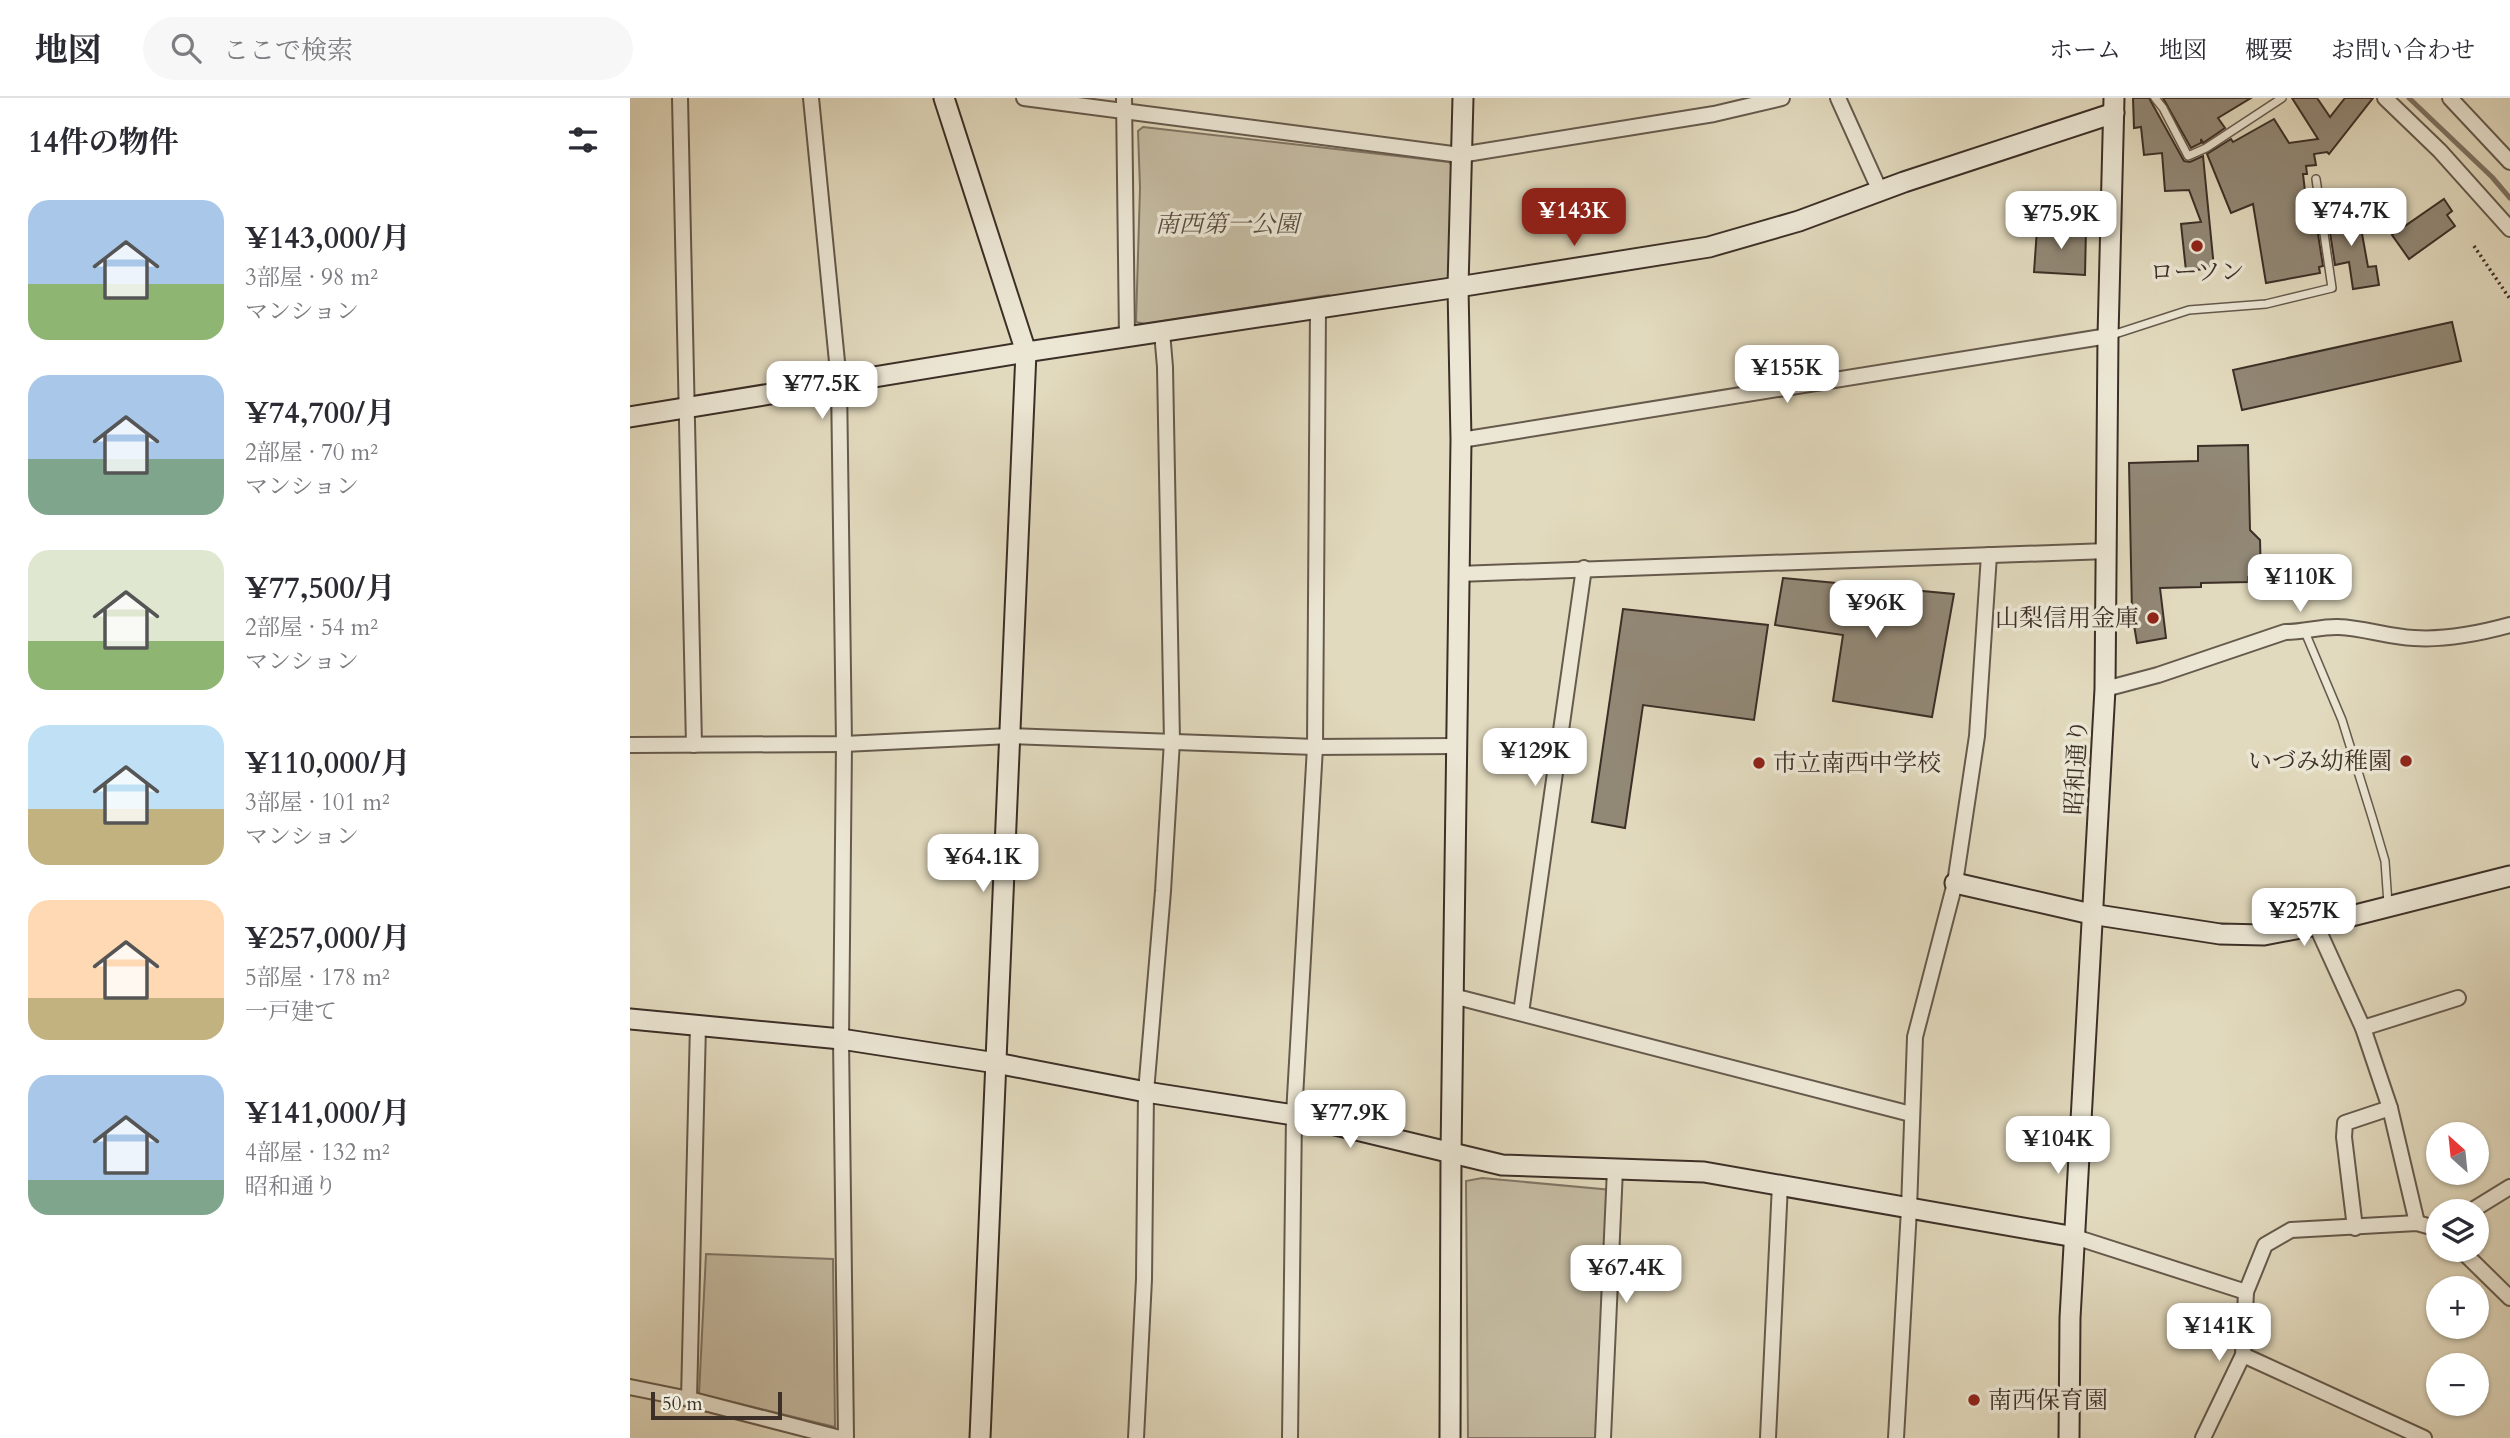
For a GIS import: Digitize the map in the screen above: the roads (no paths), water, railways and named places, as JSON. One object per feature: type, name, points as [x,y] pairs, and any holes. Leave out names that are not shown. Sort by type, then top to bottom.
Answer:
[{"type":"street","points":[[680,98],[694,745]]},
{"type":"street","points":[[811,98],[839,382],[844,744],[841,1039],[845,1438]]},
{"type":"street","points":[[944,98],[1026,352],[980,1438]]},
{"type":"street","points":[[1024,98],[1124,104],[1460,155],[1714,114],[1782,98]]},
{"type":"street","points":[[1450,1438],[1451,1154],[1461,440],[1458,287],[1462,98]]},
{"type":"street","points":[[1838,98],[1880,191]]},
{"type":"street","points":[[2385,98],[2440,151],[2510,229]]},
{"type":"street","points":[[2450,98],[2510,162]]},
{"type":"street","points":[[1124,104],[1127,337]]},
{"type":"street","points":[[630,417],[1026,352],[1709,247],[1799,220],[2114,105]]},
{"type":"street","name":"昭和通り","points":[[2070,1438],[2070,1318],[2105,689],[2108,336],[2114,105]]},
{"type":"street","points":[[1290,1438],[1294,1115],[1315,747],[1318,308]]},
{"type":"street","points":[[1136,1438],[1144,1279],[1146,1092],[1163,891],[1172,741],[1165,367],[1162,332]]},
{"type":"street","points":[[1461,440],[2108,336]]},
{"type":"street","points":[[1458,574],[2108,551]]},
{"type":"street","points":[[1896,1438],[1909,1209],[1915,1037],[1955,883],[1977,736],[1989,555]]},
{"type":"street","points":[[1521,1013],[1584,568]]},
{"type":"street","points":[[2105,689],[2158,675],[2285,632],[2305,632],[2334,626],[2363,628],[2414,638],[2479,634],[2510,625]]},
{"type":"street","points":[[630,745],[844,744],[1010,736],[1315,747],[1456,746]]},
{"type":"street","points":[[1955,883],[2091,914],[2220,934],[2264,935],[2316,925],[2510,876]]},
{"type":"street","points":[[2316,925],[2362,1028],[2390,1108],[2417,1223]]},
{"type":"street","points":[[1453,996],[1912,1114]]},
{"type":"street","points":[[2362,1028],[2458,998]]},
{"type":"street","points":[[630,1019],[841,1039],[996,1063],[1146,1092],[1294,1115],[1502,1165],[1704,1172],[1780,1184],[2075,1237],[2246,1292]]},
{"type":"street","points":[[689,1399],[698,1025]]},
{"type":"street","points":[[2355,1228],[2344,1138],[2346,1123],[2390,1108]]},
{"type":"street","points":[[1603,1438],[1615,1170]]},
{"type":"street","points":[[1768,1438],[1780,1184]]},
{"type":"street","points":[[2489,1200],[2510,1187]]},
{"type":"street","points":[[2203,1438],[2243,1354],[2246,1292],[2265,1245],[2291,1230],[2417,1223],[2426,1226]]},
{"type":"street","points":[[2473,1262],[2510,1298]]},
{"type":"street","points":[[2243,1354],[2424,1438]]},
{"type":"street","points":[[630,1387],[689,1399],[840,1438]]},
{"type":"lane","points":[[2155,98],[2163,107],[2188,156],[2206,148],[2282,98]]},
{"type":"lane","points":[[2108,336],[2189,310],[2266,304],[2332,288],[2316,179]]},
{"type":"lane","points":[[2305,632],[2342,720],[2373,820],[2385,861],[2389,906]]},
{"type":"waterway","points":[[2409,98],[2492,177],[2510,198]]},
{"type":"place","name":"ローソン","points":[[2197,246]]},
{"type":"place","name":"山梨信用金庫","points":[[2153,618]]},
{"type":"place","name":"いづみ幼稚園","points":[[2406,761]]},
{"type":"place","name":"市立南西中学校","points":[[1759,763]]},
{"type":"place","name":"南西保育園","points":[[1974,1400]]},
{"type":"park label","name":"南西第一公園","points":[[1227,224]]}]
